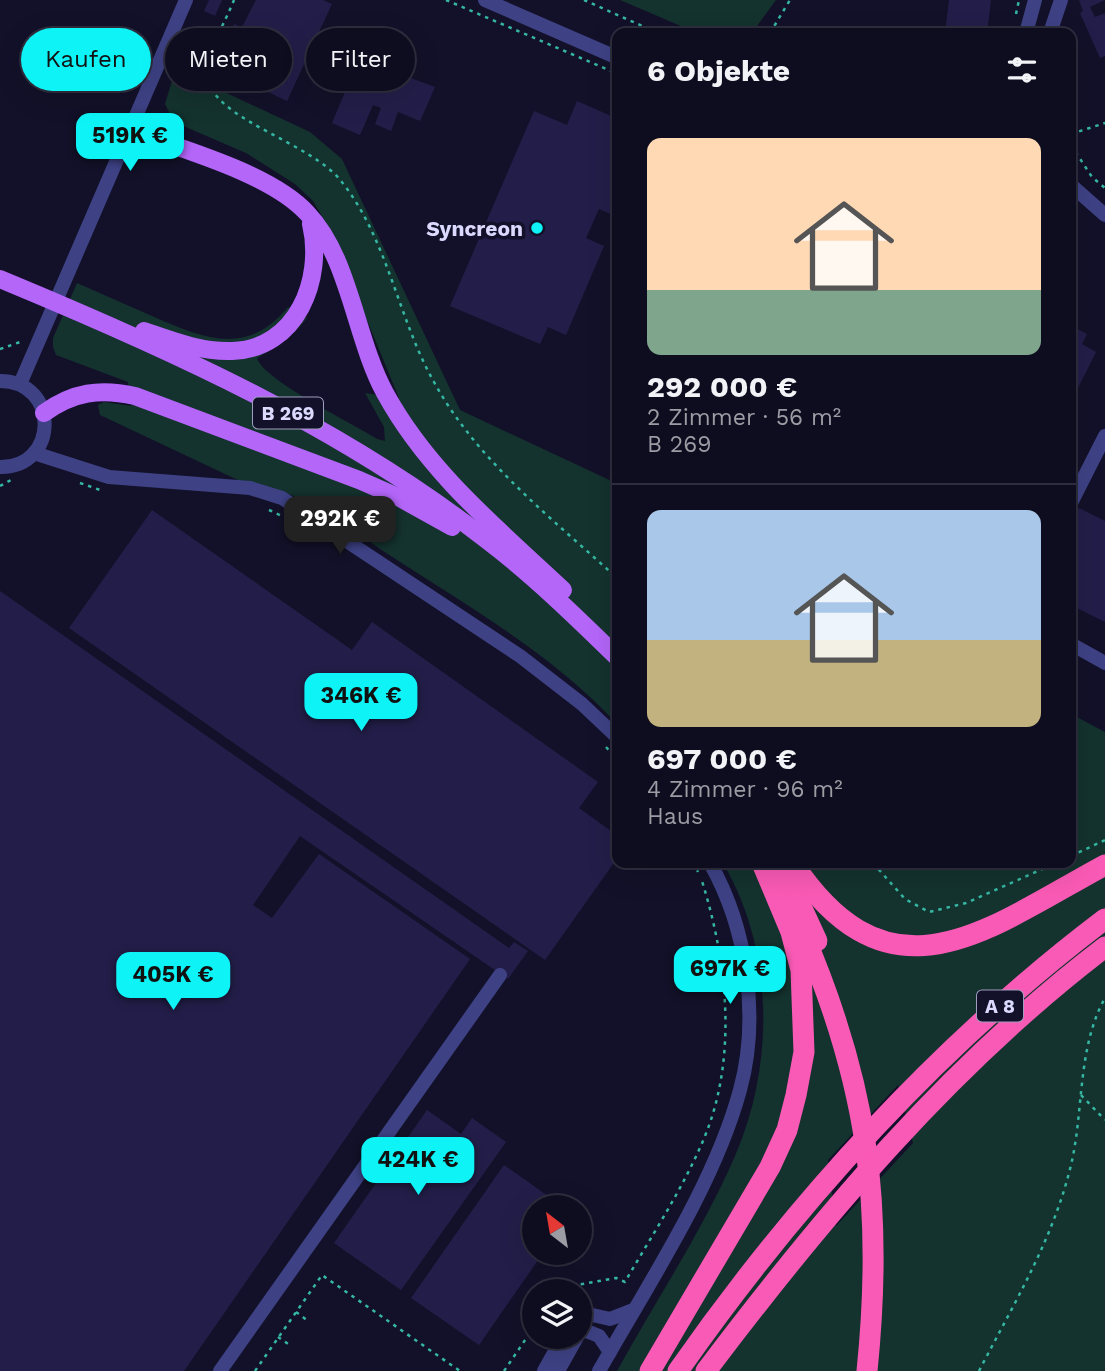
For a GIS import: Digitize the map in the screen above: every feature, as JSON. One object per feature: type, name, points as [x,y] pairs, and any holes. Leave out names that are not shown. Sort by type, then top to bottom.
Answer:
[{"type":"highway","points":[[796,868],[835,917],[883,942],[918,946],[947,943],[982,933],[1105,865]]},
{"type":"highway","points":[[650,1371],[770,1167],[787,1130],[796,1094],[804,1052],[801,970],[791,932],[764,868]]},
{"type":"highway","points":[[771,868],[831,1004],[849,1060],[866,1135],[874,1240],[873,1310],[867,1371]]},
{"type":"highway","points":[[783,868],[809,922],[840,1001],[859,1058],[876,1134],[884,1240],[883,1311],[877,1371]]},
{"type":"highway","name":"A 8","points":[[678,1371],[750,1275],[830,1179],[902,1101],[1019,989],[1105,919]]},
{"type":"highway","name":"A 8","points":[[706,1371],[833,1209],[909,1127],[1034,1005],[1105,947]]},
{"type":"main road","points":[[129,130],[254,178],[278,190],[308,214],[335,258],[383,390],[412,437],[452,485],[556,591]]},
{"type":"main road","points":[[0,277],[139,330],[213,351],[236,351],[272,337],[299,313],[312,278],[314,247],[308,214]]},
{"type":"main road","name":"B 269","points":[[0,277],[136,338],[345,445],[444,509],[556,591],[612,651]]},
{"type":"main road","points":[[139,330],[301,410],[406,471],[485,526],[556,591],[612,637]]},
{"type":"main road","points":[[44,413],[76,395],[97,391],[116,391],[169,407],[400,498],[556,591]]},
{"type":"street","points":[[20,384],[68,266],[186,0]]},
{"type":"street","points":[[485,0],[612,55]]},
{"type":"street","points":[[1027,28],[1035,0]]},
{"type":"street","points":[[1052,28],[1060,0]]},
{"type":"street","points":[[1076,189],[1105,215]]},
{"type":"street","points":[[0,381],[20,384],[31,391],[44,413],[44,434],[34,453],[17,465],[0,467]]},
{"type":"street","points":[[1076,493],[1105,436]]},
{"type":"street","points":[[34,453],[109,477],[250,488],[282,498],[520,656],[582,704],[612,732]]},
{"type":"street","points":[[1076,647],[1105,663]]},
{"type":"street","points":[[599,1371],[700,1191],[723,1140],[741,1089],[748,1013],[742,944],[724,891],[712,868]]},
{"type":"street","points":[[220,1371],[500,975]]},
{"type":"street","points":[[592,1315],[610,1319],[633,1310]]},
{"type":"street","points":[[592,1332],[610,1352]]},
{"type":"street","points":[[544,1371],[556,1349]]},
{"type":"street","points":[[558,1371],[570,1349]]},
{"type":"path","points":[[234,0],[208,69],[209,83],[215,95],[227,107],[307,152],[341,180],[364,220],[400,296],[421,359],[452,410],[503,471],[612,573]]},
{"type":"path","points":[[446,0],[612,71]]},
{"type":"path","points":[[584,0],[647,28]]},
{"type":"path","points":[[773,28],[790,0]]},
{"type":"path","points":[[1076,132],[1105,123]]},
{"type":"path","points":[[1076,153],[1092,177],[1105,188]]},
{"type":"path","points":[[0,349],[24,341]]},
{"type":"path","points":[[0,486],[14,479]]},
{"type":"path","points":[[73,481],[106,491]]},
{"type":"path","points":[[262,507],[288,518]]},
{"type":"path","points":[[604,745],[612,754]]},
{"type":"path","points":[[1076,854],[1105,840]]},
{"type":"path","points":[[592,1284],[616,1278],[625,1282],[694,1158],[716,1103],[725,1036],[725,1001],[711,908],[695,868]]},
{"type":"path","points":[[877,868],[905,899],[929,912],[967,903],[1045,868]]},
{"type":"path","points":[[979,1371],[1053,1228],[1072,1163],[1089,1043],[1105,998]]},
{"type":"path","points":[[1081,1095],[1105,1120]]},
{"type":"path","points":[[255,1371],[322,1275],[460,1371]]},
{"type":"path","points":[[296,1312],[308,1321]]},
{"type":"path","points":[[278,1337],[291,1346]]},
{"type":"path","points":[[503,1371],[522,1344]]},
{"type":"green space","points":[[620,0],[776,0],[756,28],[685,28]]},
{"type":"green space","points":[[169,91],[222,91],[310,132],[342,159],[460,410],[612,481],[612,719],[541,656],[343,523],[284,492],[242,482],[100,415],[98,405],[104,402],[131,406],[128,382],[56,355],[53,338],[77,283],[189,331],[223,339],[256,333],[272,323],[288,307],[307,318],[284,341],[257,358],[263,367],[311,401],[385,441],[384,427],[365,393],[399,398],[329,228],[313,201],[295,184],[246,153],[174,122],[165,104]]},
{"type":"green space","points":[[1076,717],[1105,732],[1105,1371],[617,1371],[694,1238],[735,1156],[748,1121],[757,1084],[763,1008],[760,970],[740,897],[726,868],[1076,868]],"holes":[[[898,1085],[913,1143],[836,1226],[828,1160]]]},
{"type":"building","points":[[209,0],[222,0],[215,16],[204,11]]},
{"type":"building","points":[[256,0],[323,0],[332,4],[321,28],[306,28],[306,60],[292,90],[292,28],[232,28],[234,24],[242,27]]},
{"type":"building","points":[[949,0],[991,0],[988,28],[946,28]]},
{"type":"building","points":[[1079,0],[1105,0],[1090,7],[1095,17],[1105,13],[1105,56],[1100,58],[1080,13],[1083,11]]},
{"type":"building","points":[[415,80],[435,87],[420,121],[398,112],[391,131],[375,124],[381,108],[373,105],[360,135],[332,123],[346,91],[415,91]]},
{"type":"building","points":[[266,91],[292,91],[287,101]]},
{"type":"building","name":"Syncreon","points":[[577,101],[612,116],[612,214],[599,209],[586,238],[604,246],[566,335],[548,327],[540,344],[450,306],[534,111],[567,125]]},
{"type":"building","points":[[1076,328],[1087,334],[1082,344],[1096,352],[1076,392]]},
{"type":"building","points":[[1079,508],[1105,521],[1105,622],[1076,608],[1076,514]]},
{"type":"building","points":[[152,510],[352,650],[372,622],[598,782],[579,808],[612,832],[612,865],[545,960],[69,628]]},
{"type":"building","points":[[0,591],[509,948],[514,942],[528,951],[508,979],[300,836],[253,905],[272,918],[319,854],[470,959],[184,1371],[0,1371]]},
{"type":"building","points":[[427,1110],[461,1134],[472,1118],[506,1142],[401,1290],[334,1243]]},
{"type":"building","points":[[504,1165],[547,1195],[522,1195],[522,1265],[535,1265],[525,1279],[522,1279],[522,1283],[479,1345],[411,1298]]},
{"type":"place","name":"Syncreon","points":[[537,228]]}]
